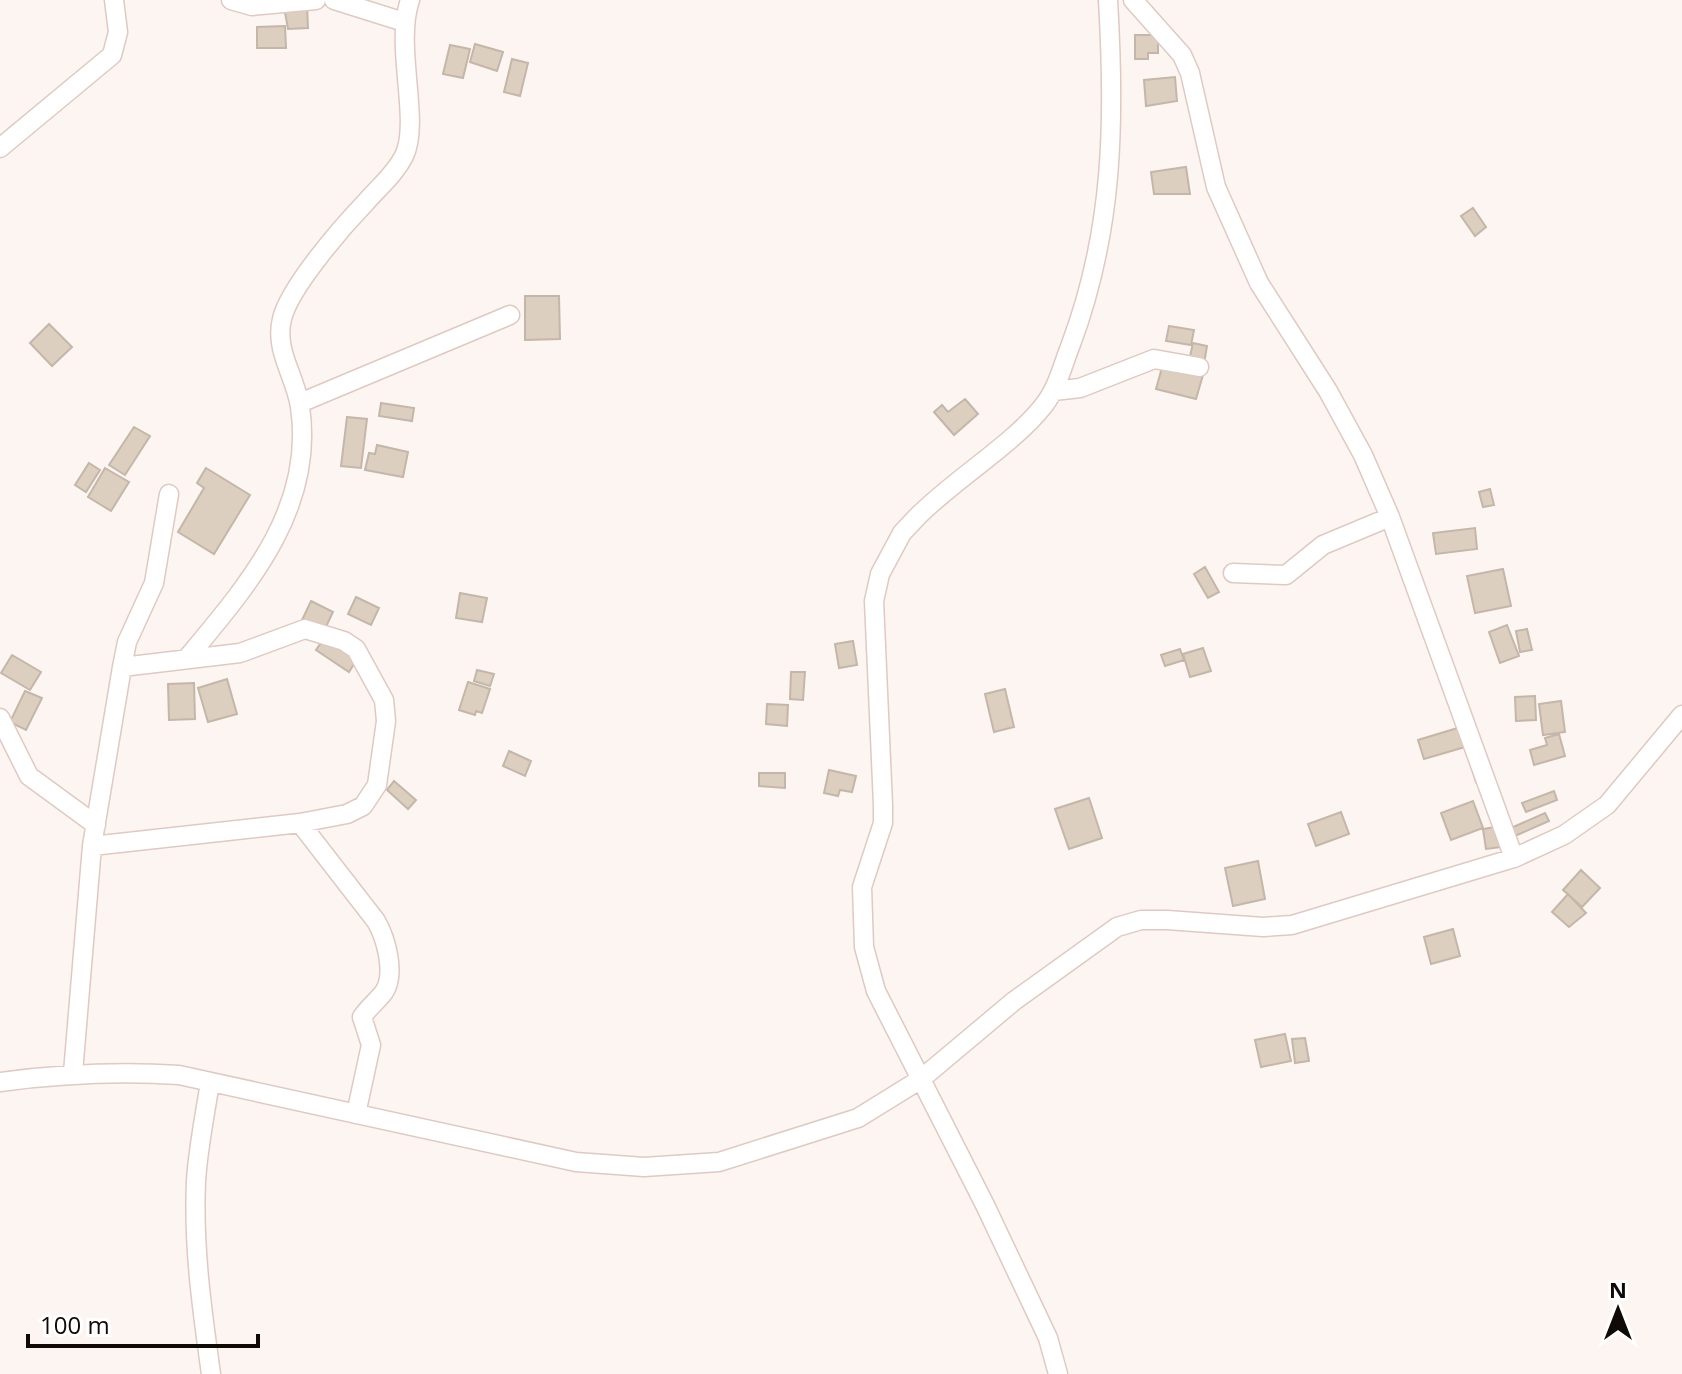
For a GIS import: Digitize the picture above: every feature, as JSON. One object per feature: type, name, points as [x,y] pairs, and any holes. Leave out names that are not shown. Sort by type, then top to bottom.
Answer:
[{"type":"street","points":[[0,148],[112,55],[118,32],[114,0]]},
{"type":"street","points":[[231,0],[252,6],[316,0]]},
{"type":"street","points":[[334,0],[404,22]]},
{"type":"street","points":[[188,657],[279,535],[300,471],[304,442],[300,403],[280,346],[281,321],[290,296],[362,205],[394,173],[406,153],[409,133],[404,22],[410,0]]},
{"type":"street","points":[[1058,1374],[1041,1325],[876,991],[864,947],[862,887],[883,823],[874,601],[880,574],[902,533],[942,492],[1030,421],[1054,391],[1083,313],[1109,195],[1114,101],[1108,0]]},
{"type":"street","points":[[1133,0],[1182,55],[1190,73],[1208,158],[1222,201],[1259,283],[1328,391],[1363,455],[1390,517],[1514,858]]},
{"type":"street","points":[[300,403],[510,315]]},
{"type":"street","points":[[1054,391],[1080,388],[1154,359],[1199,367]]},
{"type":"street","points":[[73,1073],[92,846],[127,642],[154,583],[169,494]]},
{"type":"street","points":[[1233,573],[1286,575],[1323,545],[1390,517]]},
{"type":"street","points":[[92,846],[300,823],[347,814],[363,806],[377,785],[386,721],[384,700],[356,649],[344,641],[305,629],[240,653],[122,667]]},
{"type":"street","points":[[0,1082],[73,1073],[122,1071],[179,1075],[576,1162],[644,1167],[719,1162],[858,1118],[921,1079],[1014,1001],[1117,927],[1141,920],[1263,927],[1292,925],[1514,858],[1564,835],[1607,805],[1682,715]]},
{"type":"street","points":[[0,718],[29,776],[96,825]]},
{"type":"street","points":[[300,823],[376,921],[383,938],[389,980],[385,990],[362,1017],[371,1045],[356,1114]]},
{"type":"street","points":[[210,1082],[196,1177],[195,1211],[198,1281],[211,1374]]},
{"type":"building","points":[[307,5],[308,28],[288,29],[284,7]]},
{"type":"building","points":[[285,26],[286,48],[257,48],[257,27]]},
{"type":"building","points":[[1135,35],[1158,35],[1158,53],[1148,53],[1148,59],[1135,59]]},
{"type":"building","points":[[475,44],[503,52],[497,71],[470,62]]},
{"type":"building","points":[[450,45],[470,49],[463,78],[443,74]]},
{"type":"building","points":[[512,59],[528,63],[520,96],[504,92]]},
{"type":"building","points":[[1175,77],[1177,101],[1146,106],[1144,80]]},
{"type":"building","points":[[1186,167],[1190,194],[1154,194],[1151,172]]},
{"type":"building","points":[[1473,208],[1486,227],[1475,236],[1461,216]]},
{"type":"building","points":[[525,296],[559,296],[560,339],[525,340]]},
{"type":"building","points":[[49,324],[72,347],[52,366],[30,343]]},
{"type":"building","points":[[1169,326],[1194,330],[1191,345],[1166,341]]},
{"type":"building","points":[[1193,343],[1207,346],[1204,364],[1189,361]]},
{"type":"building","points":[[1163,364],[1203,375],[1196,399],[1156,389]]},
{"type":"building","points":[[965,399],[978,414],[954,435],[934,412],[942,405],[948,412]]},
{"type":"building","points":[[381,403],[414,408],[412,421],[379,416]]},
{"type":"building","points":[[347,417],[367,419],[361,468],[341,466]]},
{"type":"building","points":[[134,427],[150,436],[125,475],[109,465]]},
{"type":"building","points":[[377,445],[408,452],[403,477],[365,470],[369,453],[375,454]]},
{"type":"building","points":[[89,463],[100,470],[86,492],[75,485]]},
{"type":"building","points":[[105,468],[129,482],[111,511],[88,497]]},
{"type":"building","points":[[206,468],[250,495],[214,554],[178,532],[204,488],[197,483]]},
{"type":"building","points":[[1490,489],[1494,505],[1483,507],[1479,492]]},
{"type":"building","points":[[1475,528],[1477,549],[1436,554],[1433,533]]},
{"type":"building","points":[[1205,567],[1219,592],[1208,598],[1194,574]]},
{"type":"building","points":[[1503,569],[1511,606],[1475,613],[1467,576]]},
{"type":"building","points":[[460,593],[487,598],[482,622],[456,618]]},
{"type":"building","points":[[356,597],[379,608],[371,625],[348,614]]},
{"type":"building","points":[[311,601],[333,612],[324,631],[302,620]]},
{"type":"building","points":[[1507,625],[1519,656],[1500,663],[1489,632]]},
{"type":"building","points":[[1527,629],[1532,650],[1520,652],[1516,631]]},
{"type":"building","points":[[325,637],[357,659],[349,672],[316,650]]},
{"type":"building","points":[[853,641],[857,665],[839,668],[835,644]]},
{"type":"building","points":[[1203,648],[1211,671],[1190,677],[1183,654]]},
{"type":"building","points":[[1180,649],[1184,660],[1165,666],[1161,655]]},
{"type":"building","points":[[12,655],[41,672],[30,690],[1,673]]},
{"type":"building","points":[[477,670],[494,674],[490,686],[474,681]]},
{"type":"building","points":[[791,672],[805,672],[803,700],[790,699]]},
{"type":"building","points":[[227,679],[237,714],[208,722],[198,688]]},
{"type":"building","points":[[468,682],[490,689],[482,713],[476,711],[475,715],[459,710]]},
{"type":"building","points":[[194,683],[195,719],[169,720],[168,684]]},
{"type":"building","points":[[1005,689],[1014,727],[994,732],[985,694]]},
{"type":"building","points":[[25,691],[42,698],[26,730],[10,722]]},
{"type":"building","points":[[1535,696],[1536,720],[1516,721],[1515,697]]},
{"type":"building","points":[[1561,701],[1565,732],[1543,735],[1539,704]]},
{"type":"building","points":[[767,704],[788,705],[787,726],[766,724]]},
{"type":"building","points":[[1474,723],[1491,778],[1476,782],[1465,747],[1424,759],[1418,740]]},
{"type":"building","points":[[1559,734],[1565,756],[1534,765],[1530,750],[1547,745],[1545,738]]},
{"type":"building","points":[[509,751],[531,761],[525,776],[503,766]]},
{"type":"building","points":[[829,770],[856,776],[852,792],[840,790],[838,796],[824,793]]},
{"type":"building","points":[[759,773],[785,773],[785,788],[759,786]]},
{"type":"building","points":[[394,781],[416,800],[408,809],[387,790]]},
{"type":"building","points":[[1554,791],[1557,800],[1526,812],[1522,803]]},
{"type":"building","points":[[1089,798],[1102,838],[1069,849],[1055,809]]},
{"type":"building","points":[[1473,801],[1483,828],[1451,840],[1441,813]]},
{"type":"building","points":[[1341,812],[1349,834],[1316,846],[1308,824]]},
{"type":"building","points":[[1545,813],[1549,821],[1515,836],[1511,828]]},
{"type":"building","points":[[1507,825],[1510,846],[1486,849],[1483,829]]},
{"type":"building","points":[[1258,861],[1265,899],[1233,906],[1225,868]]},
{"type":"building","points":[[1581,870],[1600,888],[1582,907],[1563,890]]},
{"type":"building","points":[[1568,894],[1586,913],[1569,927],[1552,912]]},
{"type":"building","points":[[1453,929],[1460,956],[1431,964],[1424,937]]},
{"type":"building","points":[[1285,1034],[1291,1061],[1261,1067],[1255,1040]]},
{"type":"building","points":[[1305,1038],[1309,1061],[1295,1063],[1292,1039]]}]
